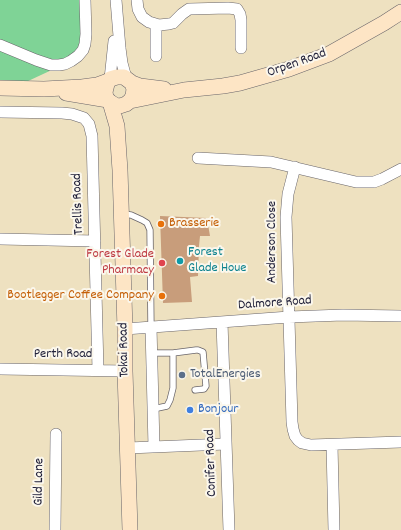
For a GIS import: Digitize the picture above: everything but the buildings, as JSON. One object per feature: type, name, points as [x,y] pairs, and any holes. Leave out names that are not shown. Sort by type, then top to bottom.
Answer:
[{"type":"main road","name":"Orpen Road","points":[[129,102],[184,90],[240,83],[275,74],[329,54],[401,12]]},
{"type":"main road","points":[[0,88],[44,89],[90,86],[102,84],[114,77],[119,76],[129,81],[134,92],[129,102],[120,106],[109,101],[44,89]]},
{"type":"main road","points":[[109,80],[105,92],[109,101]]},
{"type":"main road","name":"Orpen Road","points":[[129,81],[144,87],[184,90]]},
{"type":"main road","name":"Tokai Road","points":[[109,101],[117,130],[120,170],[130,530]]},
{"type":"main road","name":"Tokai Road","points":[[120,170],[129,102]]},
{"type":"street","points":[[0,45],[51,65],[65,64],[71,61],[83,50],[85,44],[85,0]]},
{"type":"street","points":[[116,0],[122,63],[129,81]]},
{"type":"street","points":[[137,0],[138,9],[142,17],[149,22],[164,25],[173,23],[182,14],[190,9],[237,9],[241,20],[241,48]]},
{"type":"street","points":[[109,80],[114,50],[117,12]]},
{"type":"street","points":[[156,24],[156,56]]},
{"type":"street","name":"Trellis Road","points":[[0,112],[62,113],[84,118],[89,124],[91,131],[98,370]]},
{"type":"street","points":[[198,158],[271,162],[356,182],[374,182],[401,168]]},
{"type":"street","name":"Anderson Close","points":[[295,167],[288,194],[287,206],[292,422],[295,436],[298,440],[311,445],[332,445]]},
{"type":"street","points":[[0,239],[94,241]]},
{"type":"street","name":"Dalmore Road","points":[[125,329],[289,317],[343,315],[401,316]]},
{"type":"street","name":"Conifer Road","points":[[222,322],[229,530]]},
{"type":"street","points":[[151,327],[154,447]]},
{"type":"street","name":"Perth Road","points":[[0,369],[125,371]]},
{"type":"street","name":"Gild Lane","points":[[55,530],[56,434]]},
{"type":"street","points":[[334,530],[332,445],[401,442]]},
{"type":"street","points":[[128,448],[226,444]]},
{"type":"lane","points":[[122,214],[131,215],[142,220],[146,223],[150,230],[151,327]]},
{"type":"lane","points":[[152,353],[173,353],[201,350],[204,354],[206,388],[195,390]]},
{"type":"lane","points":[[153,409],[167,406],[170,400],[173,388],[173,353]]},
{"type":"green space","points":[[0,0],[83,0],[83,50],[71,61],[11,89],[0,88]]},
{"type":"place","name":"Brasserie","points":[[161,224]]},
{"type":"place","name":"Forest Glade Houe","points":[[180,261]]},
{"type":"place","name":"Forest Glade Pharmacy","points":[[162,263]]},
{"type":"place","name":"Bootlegger Coffee Company","points":[[162,296]]},
{"type":"place","name":"TotalEnergies","points":[[182,375]]},
{"type":"place","name":"Bonjour","points":[[190,410]]}]
